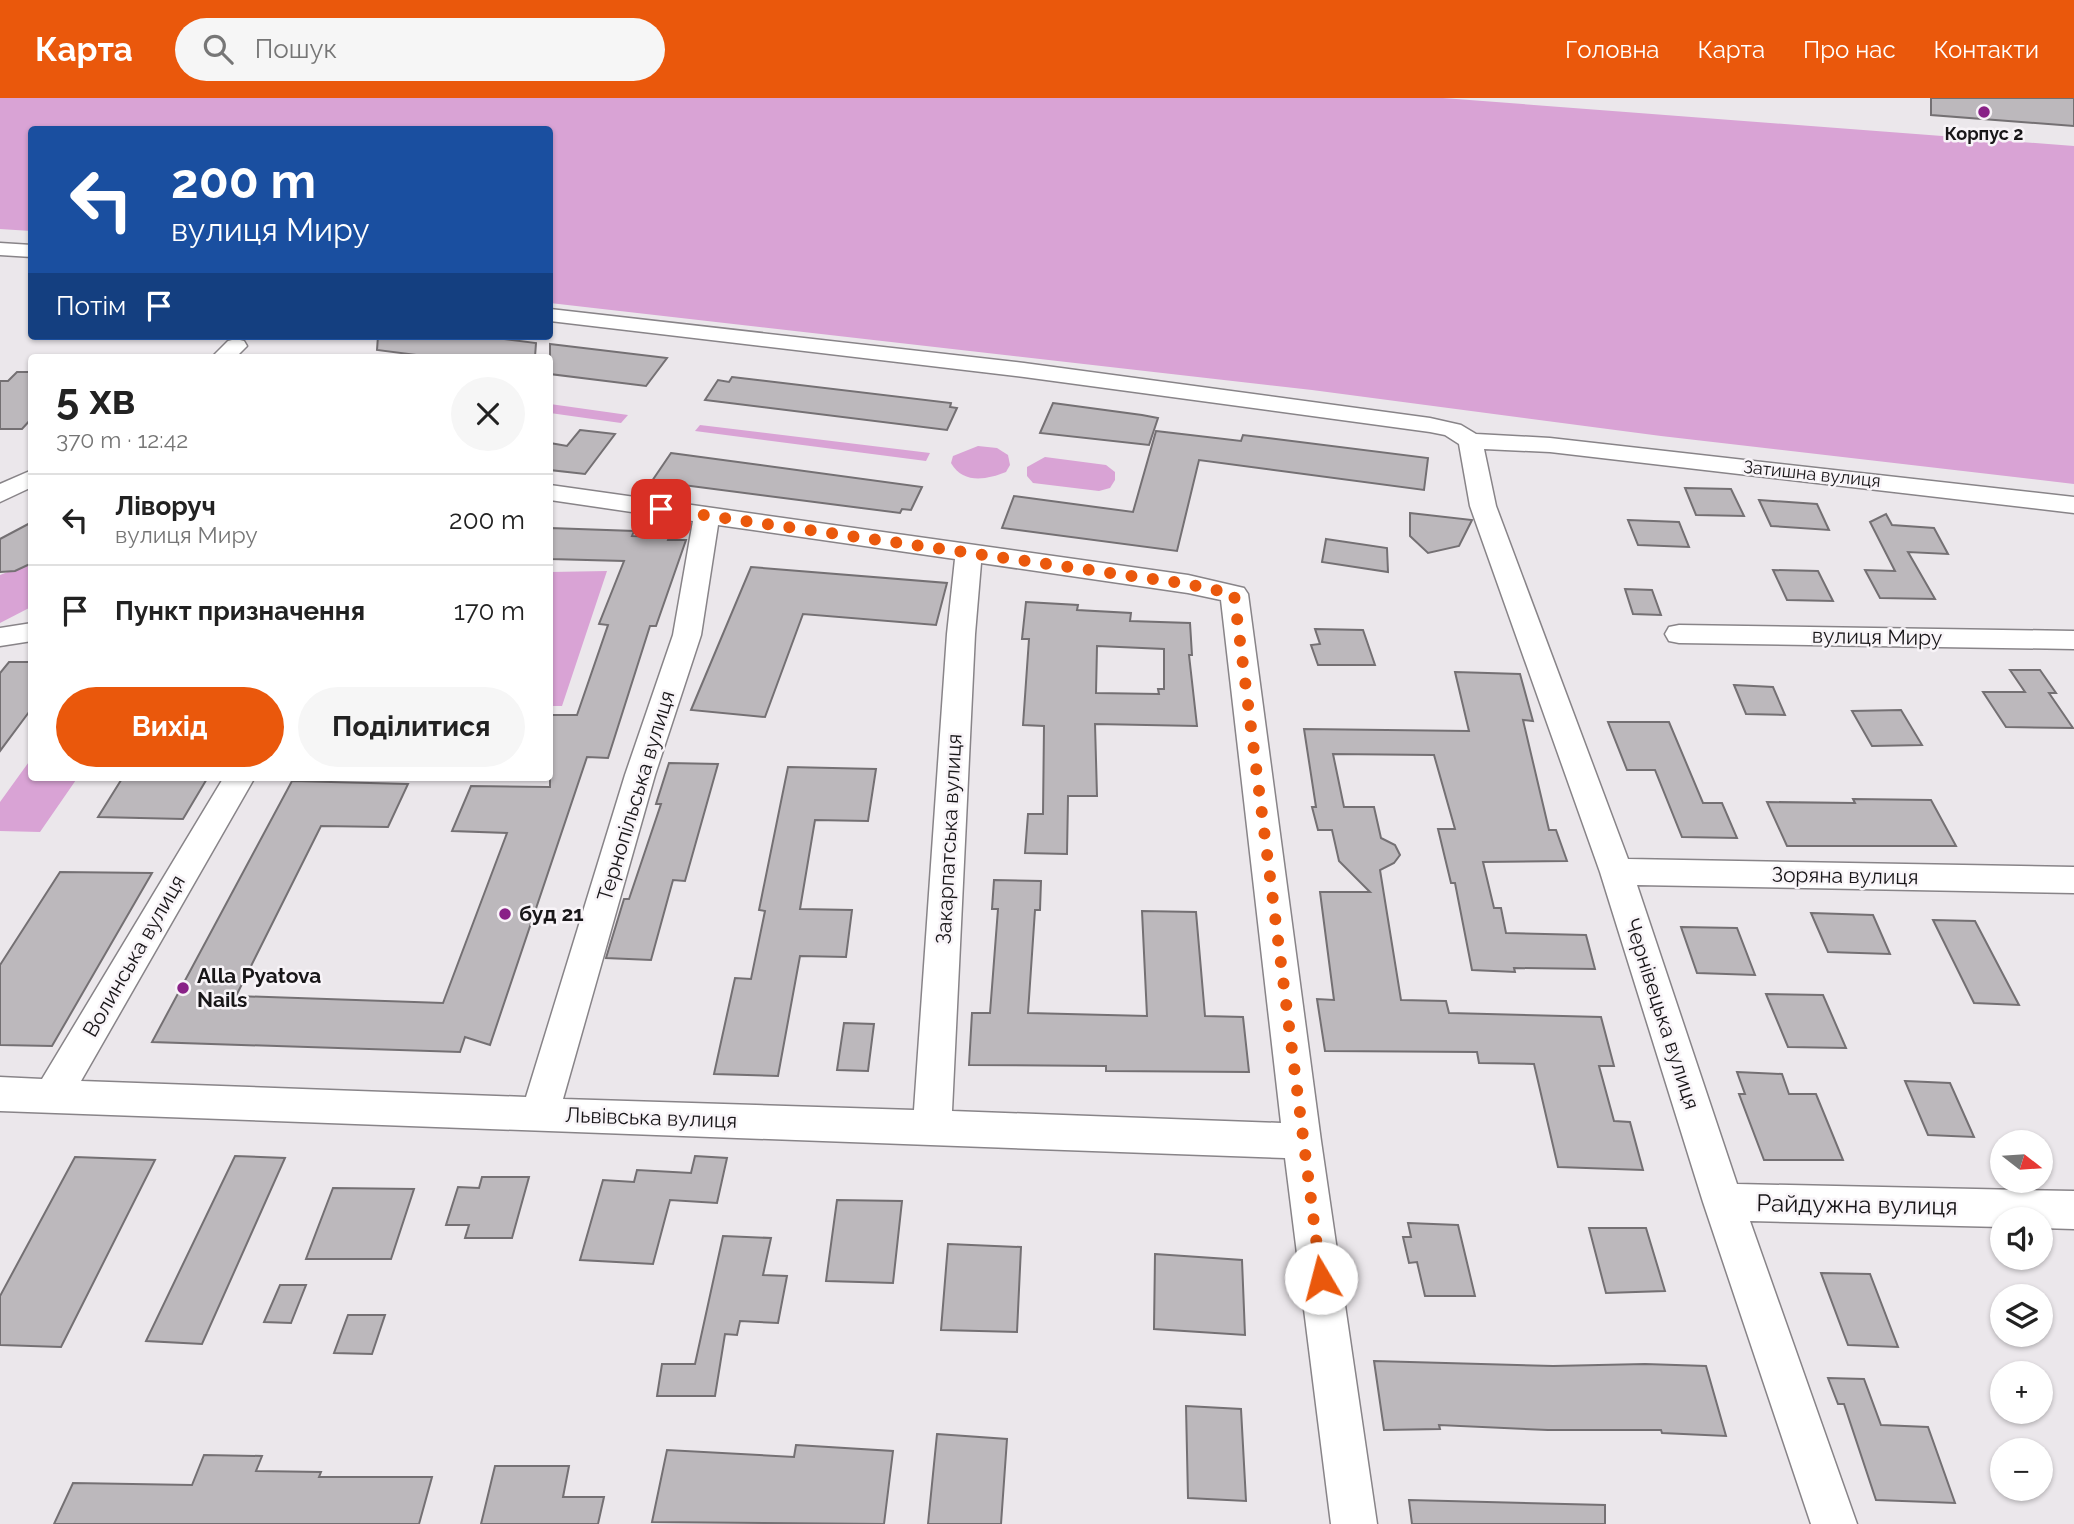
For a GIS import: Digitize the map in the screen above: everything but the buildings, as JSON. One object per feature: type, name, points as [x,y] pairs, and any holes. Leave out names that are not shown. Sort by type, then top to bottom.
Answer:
[{"type":"street","points":[[0,249],[28,251]]},
{"type":"street","points":[[553,315],[1024,370],[1430,425],[1453,430],[1470,441]]},
{"type":"street","name":"Затишна вулиця","points":[[1470,441],[1550,445],[2074,505]]},
{"type":"street","name":"Чернівецька вулиця","points":[[1470,441],[1483,506],[1616,872],[1723,1202],[1834,1524]]},
{"type":"street","points":[[0,494],[28,479]]},
{"type":"street","points":[[553,493],[1188,584],[1234,594],[1302,1141],[1354,1524]]},
{"type":"street","name":"Тернопільська вулиця","points":[[540,1115],[640,775],[687,635],[707,515]]},
{"type":"street","name":"Закарпатська вулиця","points":[[932,1127],[961,634],[969,552]]},
{"type":"street","points":[[0,638],[28,633]]},
{"type":"street","name":"вулиця Миру","points":[[1679,634],[2074,640]]},
{"type":"street","points":[[216,781],[204,800],[216,817]]},
{"type":"street","name":"Волинська вулиця","points":[[52,1096],[238,781]]},
{"type":"street","name":"Зоряна вулиця","points":[[1616,872],[2074,880]]},
{"type":"street","name":"Львівська вулиця","points":[[0,1094],[444,1113],[1302,1141]]},
{"type":"street","name":"Райдужна вулиця","points":[[1723,1202],[2074,1210]]},
{"type":"shaded area","points":[[0,98],[1443,98],[2074,146],[2074,484],[1661,436],[1312,390],[553,303],[553,126],[28,126],[28,231],[0,229]]},
{"type":"shaded area","points":[[553,404],[628,415],[621,423],[553,413]]},
{"type":"shaded area","points":[[700,425],[930,453],[926,461],[695,431]]},
{"type":"shaded area","points":[[978,446],[997,448],[1008,455],[1010,465],[1006,472],[976,478],[956,470],[951,463],[953,456]]},
{"type":"shaded area","points":[[1045,457],[1106,465],[1115,472],[1115,480],[1110,488],[1099,491],[1033,483],[1027,476],[1027,467]]},
{"type":"shaded area","points":[[28,564],[28,609],[0,623],[0,575]]},
{"type":"shaded area","points":[[607,571],[562,706],[553,706],[553,572]]},
{"type":"shaded area","points":[[28,763],[28,781],[75,781],[40,832],[0,831],[0,802]]},
{"type":"place","name":"Корпус 2","points":[[1984,112]]},
{"type":"place","name":"буд 21","points":[[505,914]]},
{"type":"place","name":"Alla Pyatova Nails","points":[[183,988]]},
{"type":"route","points":[[661,509],[1188,584],[1234,594],[1321,1278]]}]
